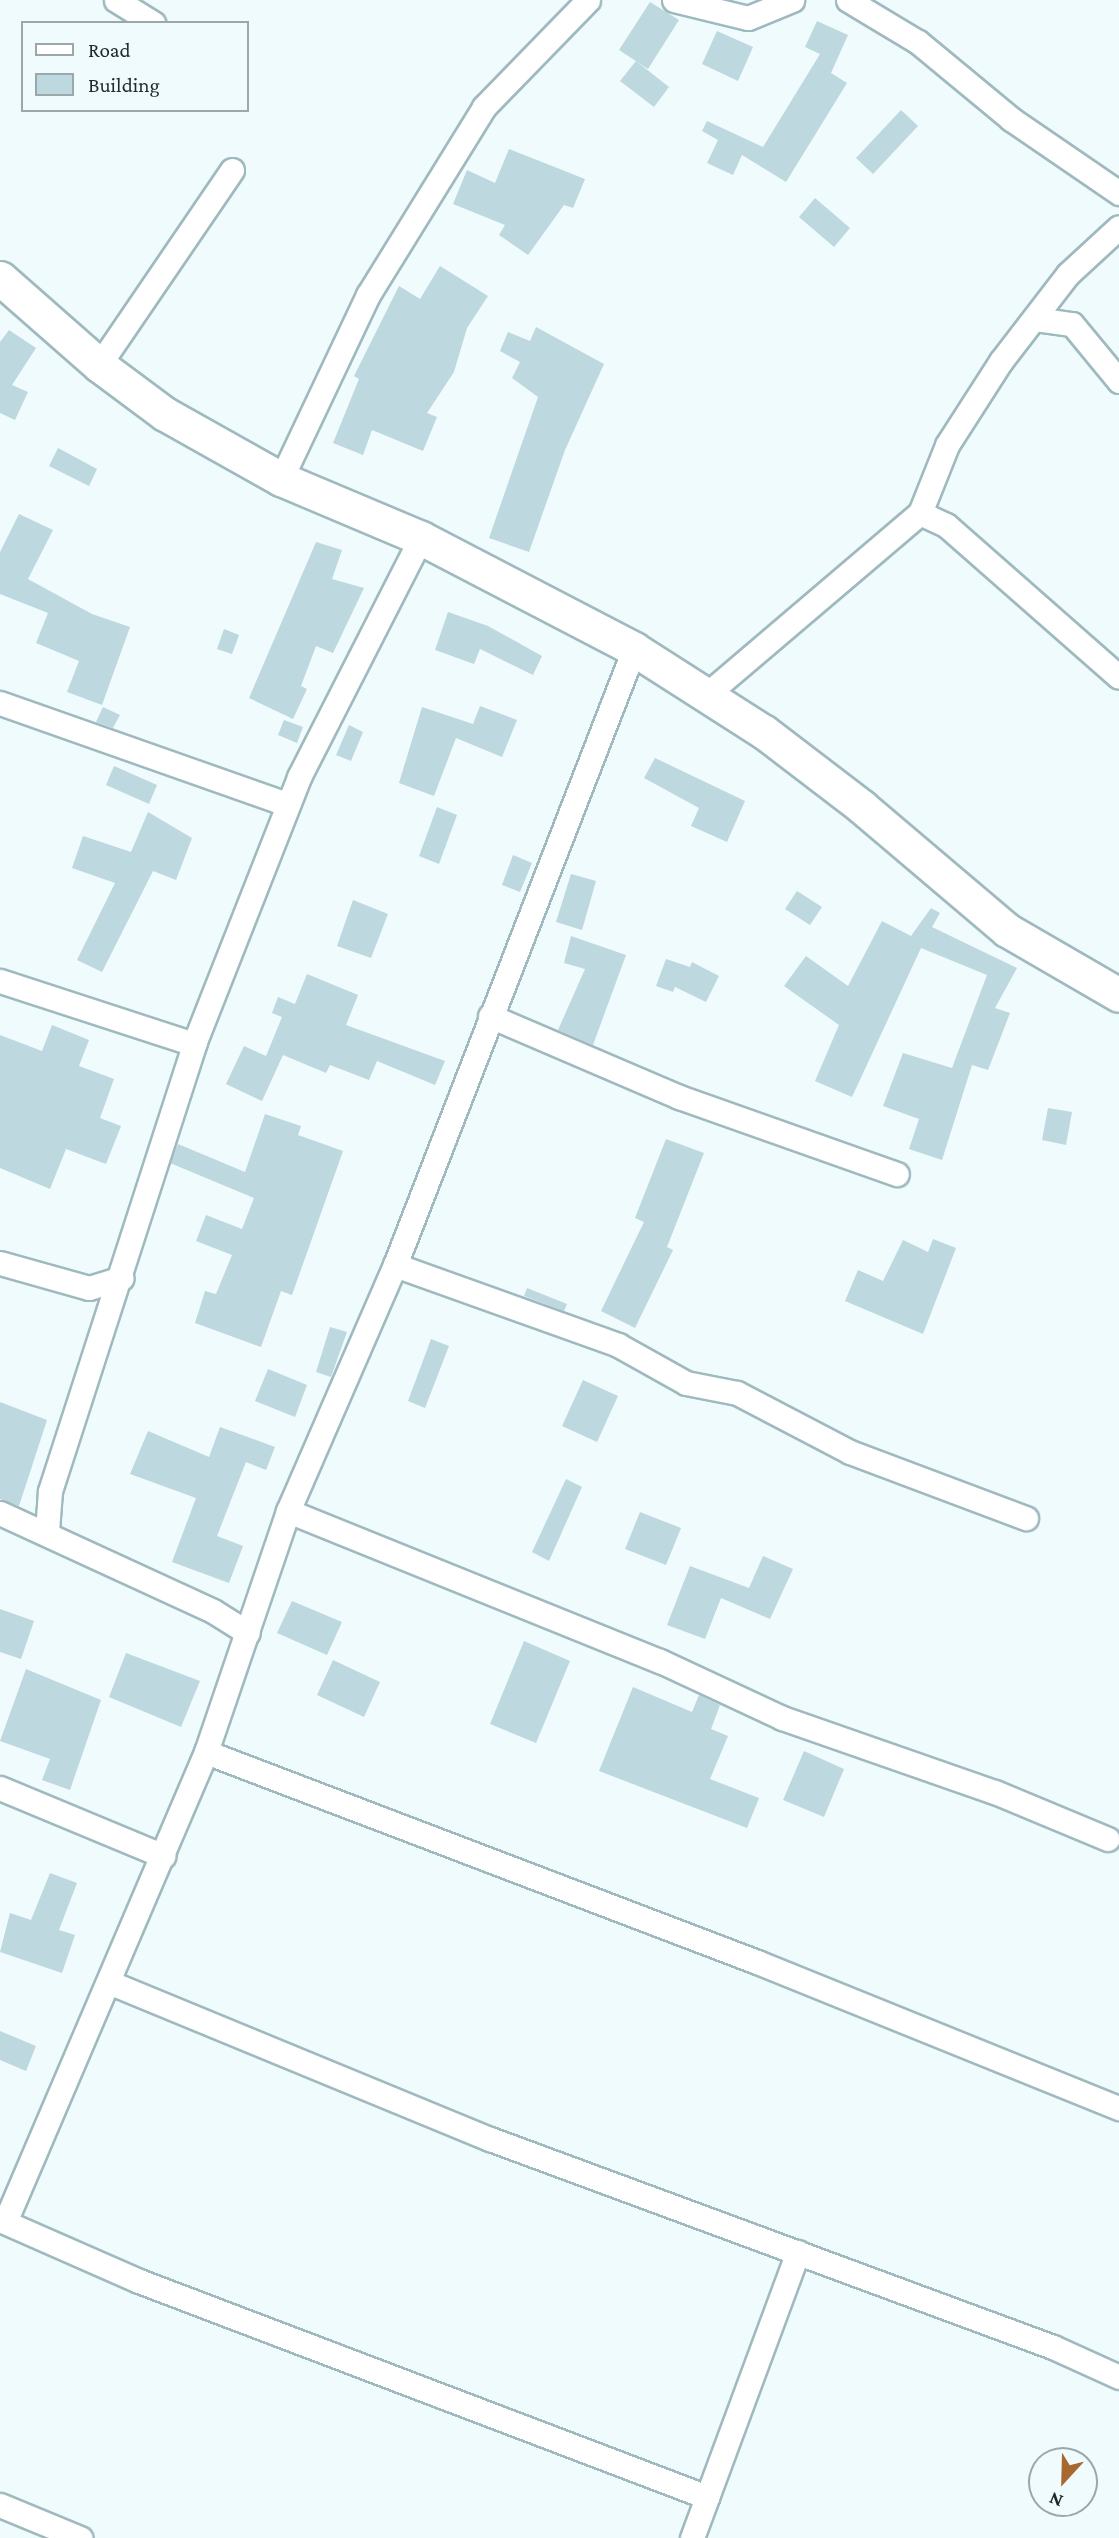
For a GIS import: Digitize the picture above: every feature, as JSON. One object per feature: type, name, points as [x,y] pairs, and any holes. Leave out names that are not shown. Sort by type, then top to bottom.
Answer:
[{"type":"street","points":[[116,0],[150,21]]},
{"type":"street","points":[[281,479],[368,295],[484,107],[588,0]]},
{"type":"street","points":[[674,0],[748,18],[792,0]]},
{"type":"street","points":[[848,0],[918,42],[1011,119],[1119,193]]},
{"type":"street","points":[[99,365],[232,170]]},
{"type":"street","points":[[706,695],[920,513],[947,445],[1068,274],[1119,227]]},
{"type":"street","points":[[0,278],[99,365],[165,414],[281,479],[421,538],[634,649],[706,695],[863,807],[1007,930],[1119,995]]},
{"type":"street","points":[[1035,319],[1072,324],[1119,381]]},
{"type":"street","points":[[920,513],[946,525],[1119,677]]},
{"type":"street","points":[[47,1531],[50,1492],[122,1278],[194,1044],[287,804],[421,538]]},
{"type":"street","points":[[634,649],[394,1265],[288,1511],[206,1752],[111,1983],[3,2221],[139,2281],[707,2497]]},
{"type":"street","points":[[0,703],[287,804]]},
{"type":"street","points":[[0,981],[194,1044]]},
{"type":"street","points":[[490,1016],[679,1097],[897,1174]]},
{"type":"street","points":[[0,1263],[89,1288],[111,1310]]},
{"type":"street","points":[[394,1265],[618,1345],[686,1383],[737,1392],[850,1452],[1026,1518]]},
{"type":"street","points":[[89,1288],[122,1278]]},
{"type":"street","points":[[288,1511],[660,1661],[782,1718],[995,1791],[1108,1839]]},
{"type":"street","points":[[0,1513],[47,1531],[248,1633]]},
{"type":"street","points":[[206,1752],[732,1951],[1119,2108]]},
{"type":"street","points":[[0,1788],[163,1856]]},
{"type":"street","points":[[111,1983],[490,2139],[798,2252],[1119,2377]]},
{"type":"street","points":[[692,2538],[798,2252]]},
{"type":"street","points":[[0,2505],[80,2538]]},
{"type":"building","points":[[650,2],[679,20],[648,69],[619,50]]},
{"type":"building","points":[[817,21],[848,35],[831,73],[847,83],[786,182],[742,155],[733,175],[707,163],[718,140],[702,131],[707,121],[763,147],[820,54],[805,47]]},
{"type":"building","points":[[717,31],[753,47],[738,81],[702,64]]},
{"type":"building","points":[[636,61],[669,87],[654,107],[620,81]]},
{"type":"building","points":[[901,110],[918,126],[873,174],[856,158]]},
{"type":"building","points":[[509,149],[585,179],[573,208],[564,205],[528,255],[499,235],[505,225],[453,204],[467,170],[495,183]]},
{"type":"building","points":[[815,198],[850,228],[834,247],[799,217]]},
{"type":"building","points":[[440,266],[488,296],[467,328],[454,372],[427,413],[437,417],[423,451],[372,430],[363,455],[333,443],[359,379],[354,376],[399,286],[420,299]]},
{"type":"building","points":[[536,327],[604,364],[565,450],[529,552],[489,538],[538,397],[512,378],[520,362],[500,351],[508,332],[530,341]]},
{"type":"building","points":[[9,330],[36,348],[12,385],[28,392],[15,420],[0,413],[0,342]]},
{"type":"building","points":[[58,448],[97,469],[89,486],[49,466]]},
{"type":"building","points":[[19,514],[53,530],[28,579],[92,614],[130,627],[102,705],[67,692],[79,661],[36,643],[48,613],[0,594],[0,552]]},
{"type":"building","points":[[316,542],[342,550],[332,579],[364,588],[333,653],[316,646],[301,686],[307,689],[293,719],[249,698]]},
{"type":"building","points":[[448,612],[488,626],[542,656],[533,675],[480,649],[474,664],[435,650]]},
{"type":"building","points":[[224,629],[239,635],[232,654],[217,649]]},
{"type":"building","points":[[480,706],[517,720],[502,757],[456,738],[434,796],[399,783],[422,707],[473,724]]},
{"type":"building","points":[[103,707],[120,715],[113,728],[96,722]]},
{"type":"building","points":[[284,720],[303,727],[297,743],[278,735]]},
{"type":"building","points":[[349,725],[363,732],[351,761],[336,755]]},
{"type":"building","points":[[655,758],[745,801],[727,842],[691,826],[699,808],[644,778]]},
{"type":"building","points":[[114,766],[157,785],[149,804],[106,785]]},
{"type":"building","points":[[437,807],[457,815],[439,864],[419,856]]},
{"type":"building","points":[[148,812],[192,838],[176,880],[153,871],[102,972],[77,960],[115,883],[72,868],[83,836],[131,852]]},
{"type":"building","points":[[513,855],[532,863],[520,892],[502,885]]},
{"type":"building","points":[[571,874],[596,881],[582,930],[556,922]]},
{"type":"building","points":[[797,891],[822,907],[810,925],[785,909]]},
{"type":"building","points":[[353,900],[388,914],[371,958],[337,946]]},
{"type":"building","points":[[931,908],[940,913],[932,927],[1017,968],[995,1008],[1010,1013],[988,1070],[972,1065],[942,1160],[909,1149],[919,1119],[883,1106],[903,1053],[952,1068],[987,975],[921,948],[852,1097],[815,1081],[839,1025],[784,986],[806,956],[848,986],[882,921],[911,936]]},
{"type":"building","points":[[571,936],[626,955],[593,1045],[558,1030],[585,969],[564,963]]},
{"type":"building","points":[[666,959],[690,967],[692,962],[719,976],[706,1002],[675,987],[673,992],[656,986]]},
{"type":"building","points":[[307,974],[358,995],[346,1025],[445,1061],[435,1085],[377,1061],[369,1080],[330,1065],[326,1073],[283,1055],[262,1101],[226,1084],[244,1046],[266,1056],[282,1017],[272,1013],[278,997],[295,1004]]},
{"type":"building","points":[[52,1025],[89,1040],[79,1066],[114,1079],[100,1118],[121,1126],[106,1164],[66,1149],[50,1189],[0,1168],[0,1035],[42,1051]]},
{"type":"building","points":[[1048,1108],[1072,1112],[1066,1145],[1042,1140]]},
{"type":"building","points":[[265,1114],[301,1126],[298,1135],[343,1151],[292,1295],[281,1291],[261,1347],[195,1323],[205,1291],[216,1294],[232,1255],[196,1241],[206,1215],[242,1229],[254,1198],[170,1163],[178,1144],[245,1172]]},
{"type":"building","points":[[666,1139],[704,1153],[667,1247],[673,1250],[635,1328],[601,1311],[644,1222],[635,1218]]},
{"type":"building","points":[[933,1239],[956,1248],[923,1334],[845,1301],[858,1270],[883,1281],[903,1240],[928,1252]]},
{"type":"building","points":[[527,1288],[567,1304],[564,1311],[524,1296]]},
{"type":"building","points":[[330,1327],[347,1332],[331,1377],[316,1372]]},
{"type":"building","points":[[431,1339],[449,1346],[425,1408],[408,1401]]},
{"type":"building","points":[[268,1369],[307,1385],[295,1417],[255,1401]]},
{"type":"building","points":[[583,1380],[618,1396],[597,1442],[562,1426]]},
{"type":"building","points":[[0,1402],[47,1420],[19,1506],[0,1499]]},
{"type":"building","points":[[220,1427],[275,1447],[266,1470],[246,1462],[217,1536],[243,1546],[229,1583],[172,1562],[196,1498],[130,1474],[148,1431],[209,1457]]},
{"type":"building","points":[[566,1479],[582,1487],[549,1561],[532,1552]]},
{"type":"building","points":[[640,1512],[681,1528],[666,1565],[625,1549]]},
{"type":"building","points":[[763,1556],[793,1569],[770,1619],[721,1598],[705,1639],[667,1625],[690,1566],[749,1588]]},
{"type":"building","points":[[292,1601],[342,1622],[327,1655],[277,1633]]},
{"type":"building","points":[[0,1609],[34,1621],[21,1659],[0,1652]]},
{"type":"building","points":[[524,1641],[570,1661],[536,1743],[490,1724]]},
{"type":"building","points":[[126,1653],[200,1681],[181,1727],[109,1697]]},
{"type":"building","points":[[333,1660],[380,1682],[364,1717],[317,1695]]},
{"type":"building","points":[[26,1669],[101,1700],[70,1790],[42,1780],[50,1759],[0,1741]]},
{"type":"building","points":[[633,1687],[692,1712],[699,1695],[720,1705],[711,1729],[728,1736],[710,1779],[759,1798],[747,1828],[599,1771]]},
{"type":"building","points":[[804,1751],[844,1769],[824,1817],[783,1800]]},
{"type":"building","points":[[50,1873],[77,1883],[59,1930],[75,1935],[62,1973],[0,1952],[10,1913],[31,1920]]},
{"type":"building","points":[[0,2031],[36,2046],[26,2071],[0,2060]]}]
